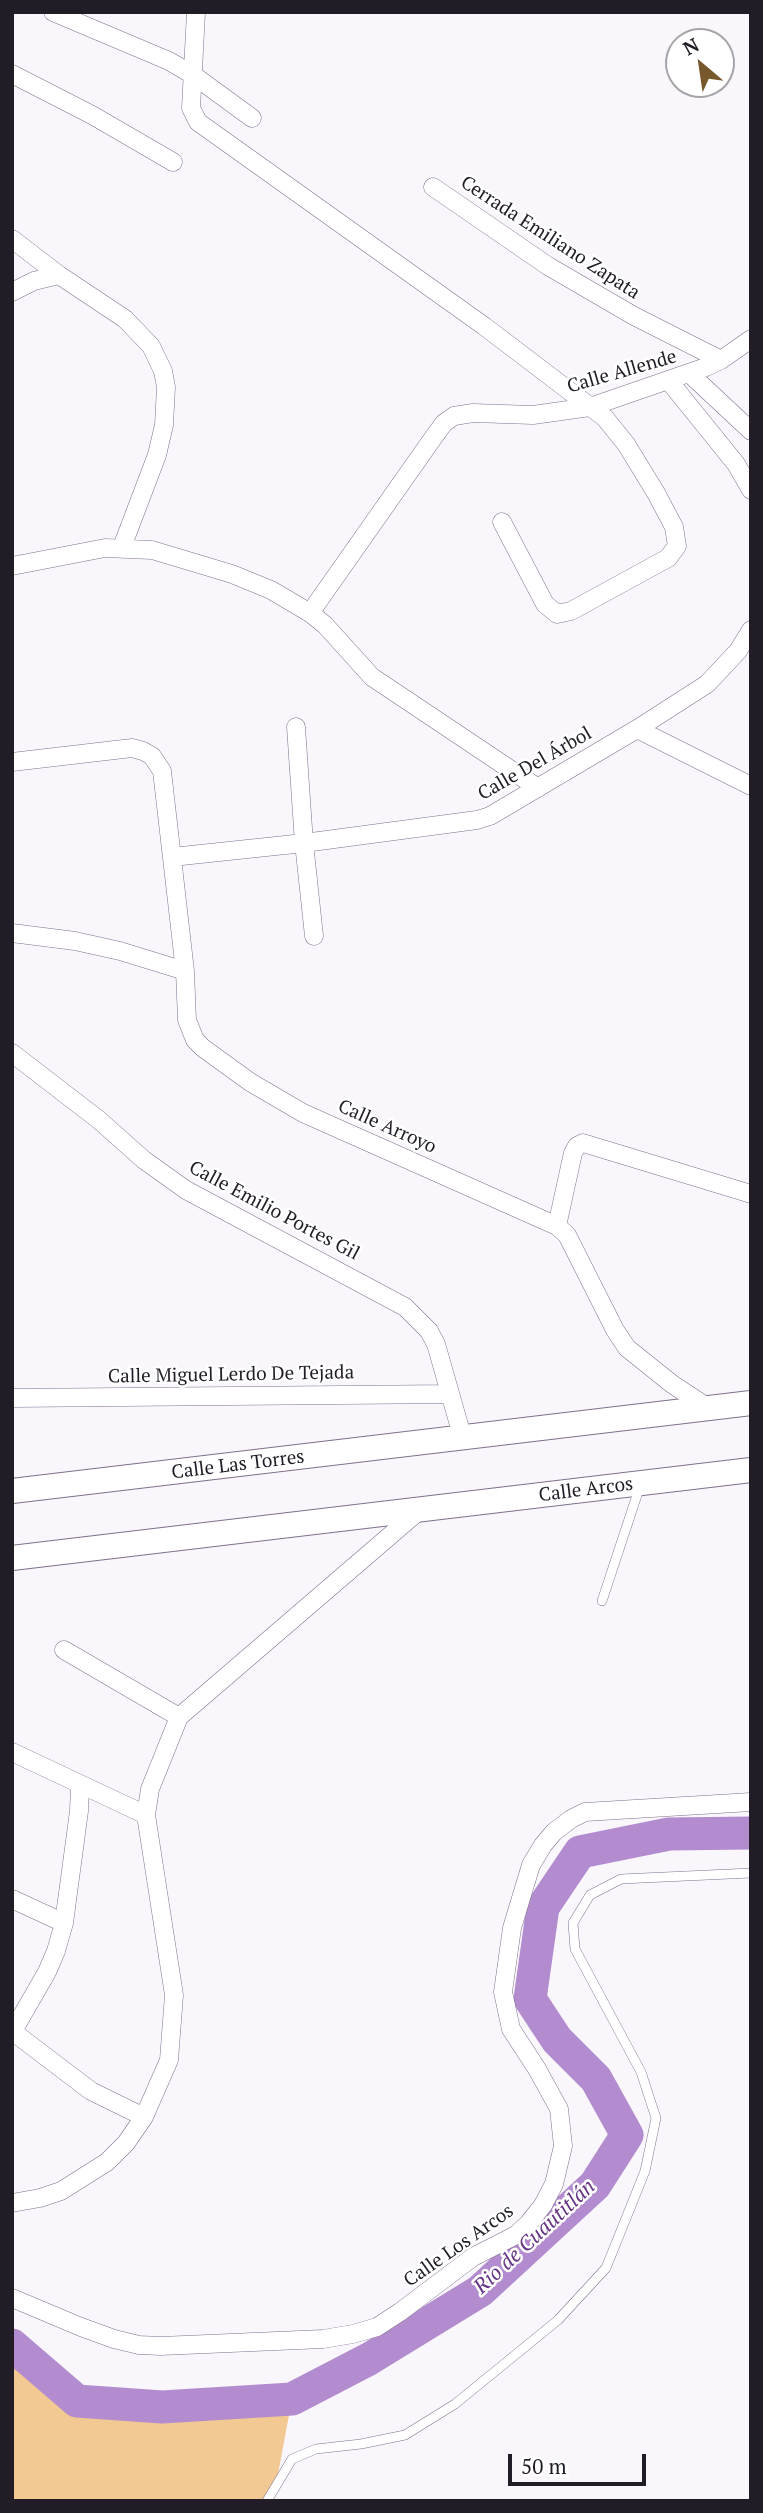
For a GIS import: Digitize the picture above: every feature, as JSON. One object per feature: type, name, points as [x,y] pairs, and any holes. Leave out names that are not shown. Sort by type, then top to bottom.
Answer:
[{"type":"main road","points":[[463,1439],[751,1404]]},
{"type":"main road","name":"Calle Las Torres","points":[[12,1491],[463,1439]]},
{"type":"main road","name":"Calle Arcos","points":[[422,1509],[751,1470]]},
{"type":"main road","points":[[12,1558],[422,1509]]},
{"type":"street","points":[[53,12],[169,61],[194,75],[252,118]]},
{"type":"street","points":[[196,12],[191,108],[198,122],[484,326],[590,407],[618,433],[656,493],[677,538],[674,552],[572,611],[557,614],[545,604],[502,522]]},
{"type":"street","points":[[12,74],[93,115],[173,162]]},
{"type":"street","name":"Cerrada Emiliano Zapata","points":[[433,187],[548,266],[634,316],[721,360]]},
{"type":"street","points":[[12,239],[125,320],[151,346],[163,371],[166,387],[164,425],[157,455],[121,547]]},
{"type":"street","points":[[12,292],[34,281],[59,275]]},
{"type":"street","name":"Calle Allende","points":[[310,613],[433,438],[444,423],[454,416],[473,413],[533,415],[590,407],[690,374],[721,360],[751,339]]},
{"type":"street","points":[[690,374],[751,431]]},
{"type":"street","points":[[670,381],[736,464],[751,490]]},
{"type":"street","points":[[12,566],[121,547],[152,550],[232,574],[271,590],[310,613],[339,639],[372,677],[538,788]]},
{"type":"street","name":"Calle Del Árbol","points":[[172,857],[477,820],[504,810],[708,684],[738,651],[751,630]]},
{"type":"street","points":[[296,727],[314,936]]},
{"type":"street","points":[[637,729],[751,786]]},
{"type":"street","name":"Calle Arroyo","points":[[12,762],[132,748],[152,756],[162,771],[185,971],[187,1020],[195,1040],[250,1082],[303,1113],[557,1226]]},
{"type":"street","points":[[12,933],[120,951],[185,971]]},
{"type":"street","name":"Calle Emilio Portes Gil","points":[[12,1054],[99,1120],[144,1160],[186,1190],[405,1307],[429,1331],[436,1344],[463,1439]]},
{"type":"street","points":[[710,1409],[672,1384],[627,1348],[615,1330],[567,1235],[557,1226],[573,1153],[577,1146],[583,1143],[751,1194]]},
{"type":"street","name":"Calle Miguel Lerdo De Tejada","points":[[12,1398],[450,1394]]},
{"type":"street","points":[[12,2203],[40,2198],[82,2180],[107,2162],[127,2143],[144,2117],[169,2060],[174,1996],[146,1815],[150,1789],[179,1717],[422,1509]]},
{"type":"street","points":[[64,1650],[179,1717]]},
{"type":"street","points":[[12,1752],[146,1815]]},
{"type":"street","points":[[80,1785],[64,1923],[47,1972],[12,2031],[91,2091],[144,2117]]},
{"type":"street","name":"Calle Los Arcos","points":[[12,2298],[81,2327],[139,2345],[323,2339],[377,2327],[474,2257],[516,2235],[543,2205],[555,2184],[562,2146],[559,2109],[511,2029],[503,1992],[512,1928],[531,1865],[542,1845],[554,1832],[585,1812],[751,1802]]},
{"type":"street","points":[[12,1899],[64,1923]]},
{"type":"lane","points":[[602,1601],[641,1483]]},
{"type":"lane","points":[[267,2501],[292,2459],[316,2449],[405,2435],[455,2404],[558,2320],[606,2268],[645,2171],[656,2118],[641,2072],[575,1949],[573,1923],[590,1895],[621,1880],[751,1873]]},
{"type":"shaded area","points":[[12,2345],[77,2401],[162,2407],[292,2399],[273,2501],[12,2501]]},
{"type":"waterway","name":"Rio de Cuautitlán","points":[[12,2345],[77,2401],[162,2407],[292,2399],[369,2359],[480,2291],[595,2185],[627,2135],[596,2079],[557,2040],[530,1999],[543,1907],[580,1852],[669,1834],[751,1833]]}]
